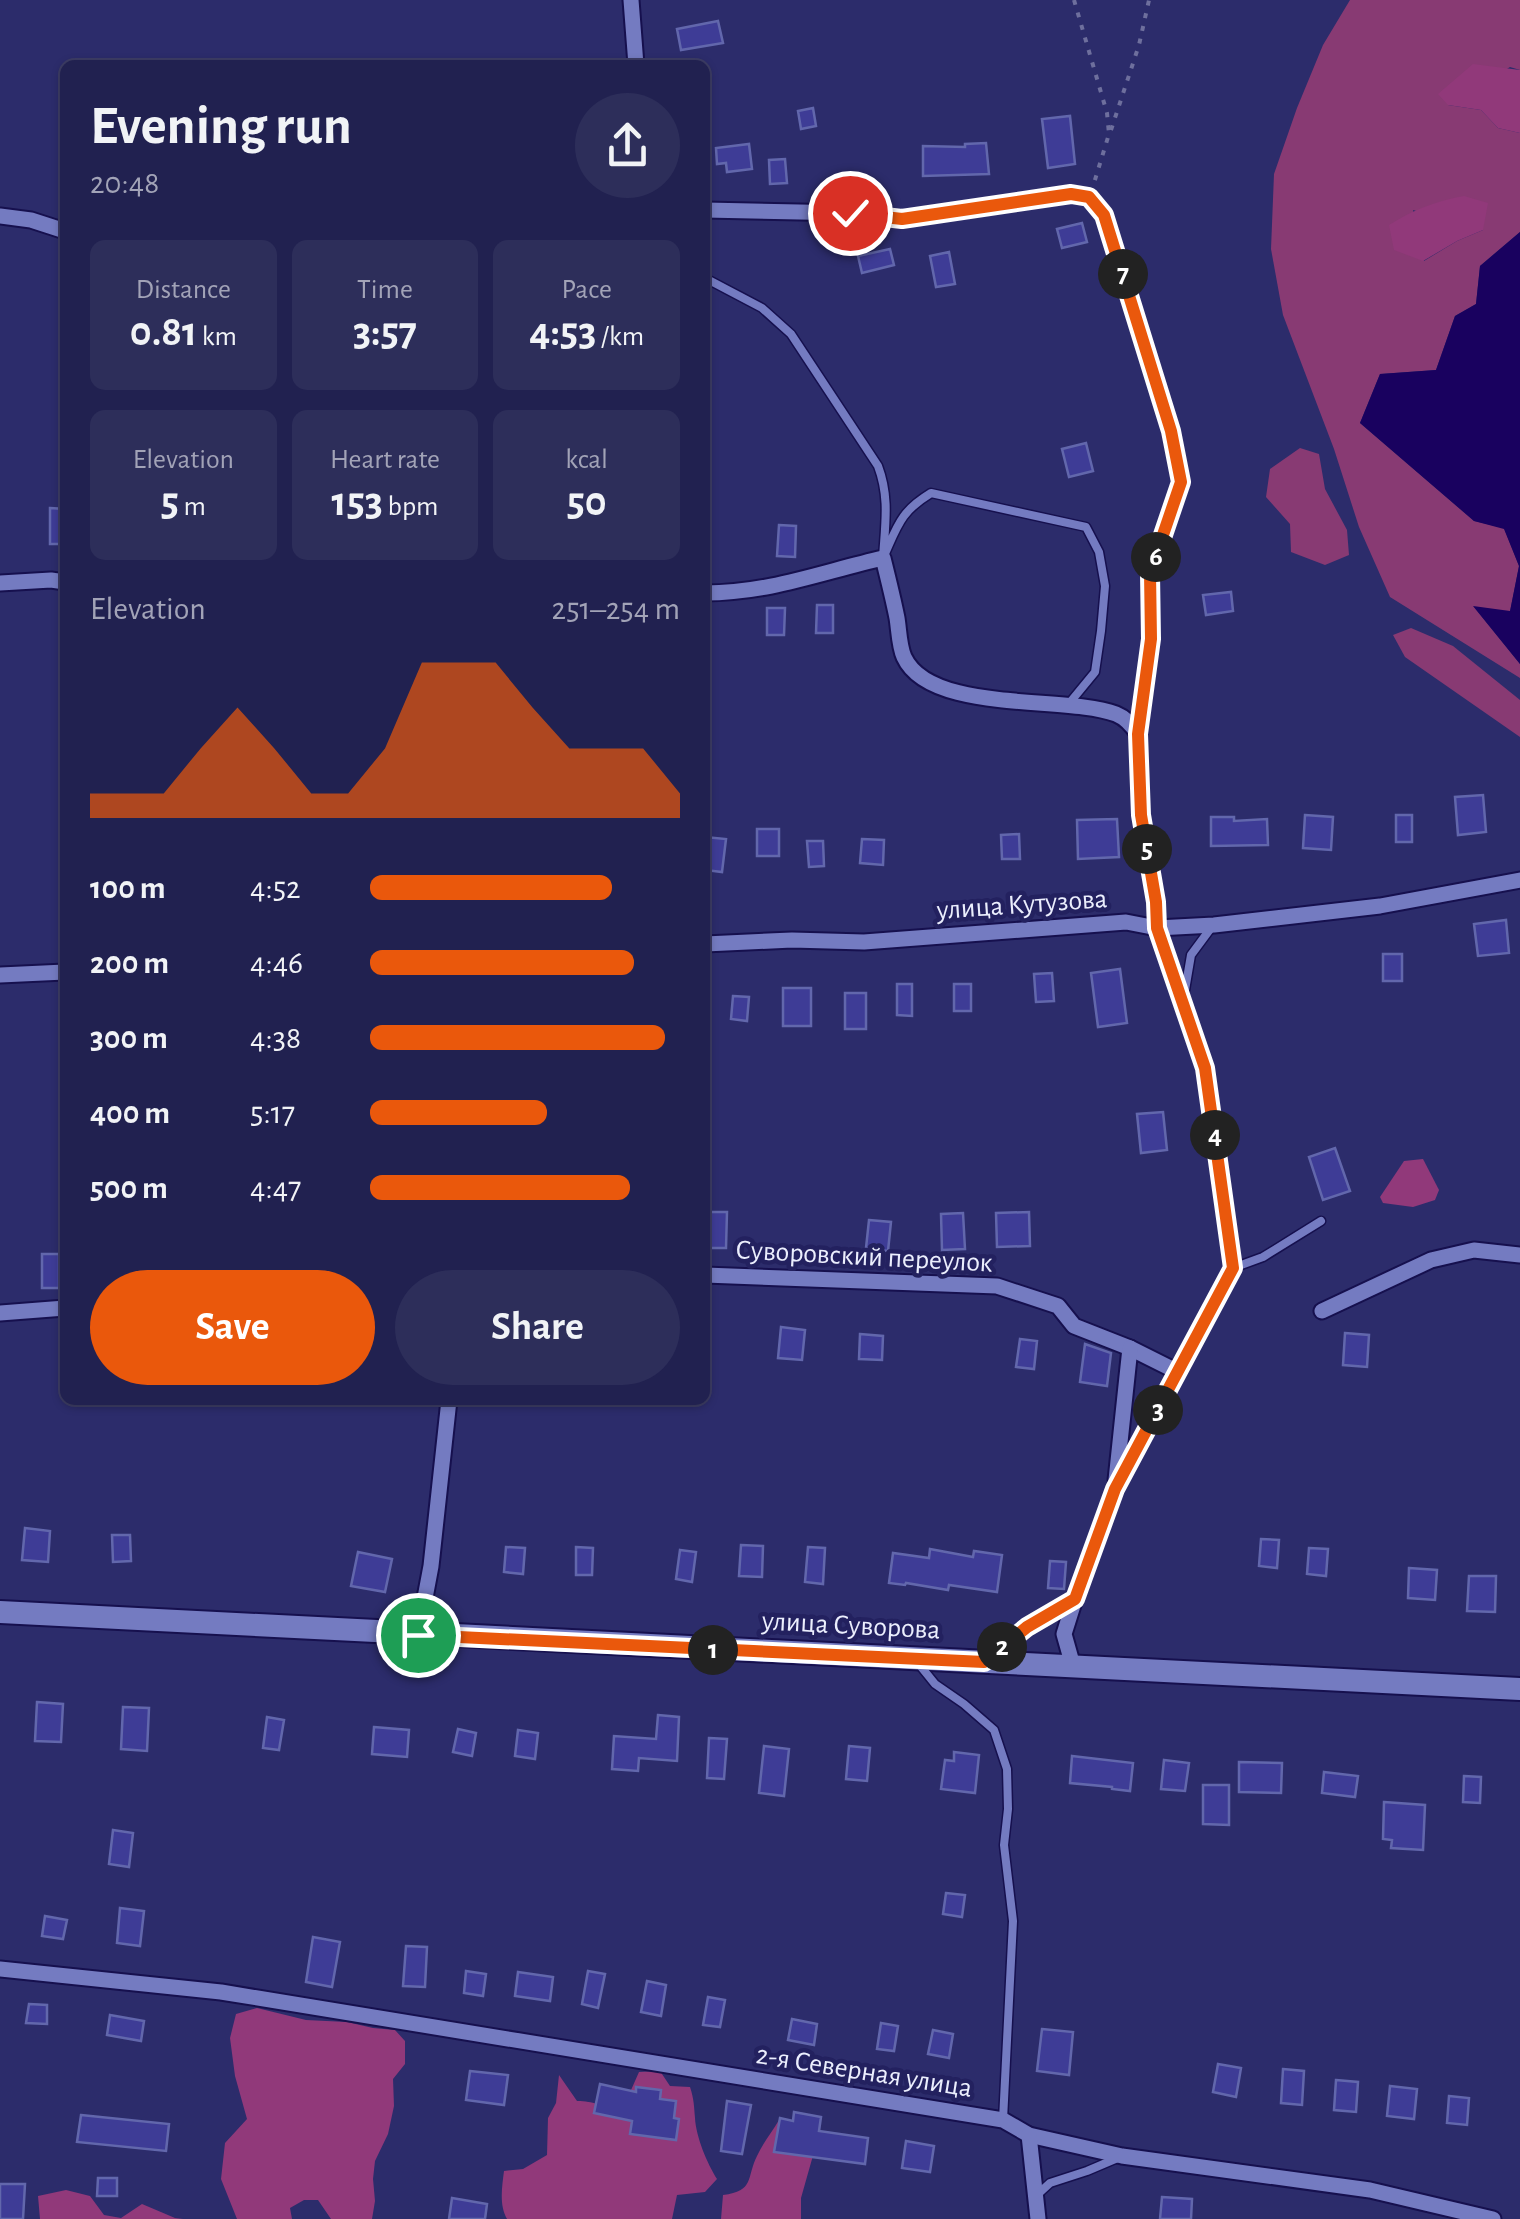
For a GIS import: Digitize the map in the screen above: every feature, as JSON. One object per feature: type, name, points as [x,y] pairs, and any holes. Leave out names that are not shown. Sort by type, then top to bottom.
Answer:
[{"type":"street","points":[[631,0],[636,60]]},
{"type":"street","points":[[710,210],[850,213],[902,219],[1071,194],[1089,197],[1104,215],[1171,431],[1181,482],[1150,573],[1151,639],[1138,734],[1141,815],[1157,928],[1205,1068],[1233,1268],[1115,1489],[1064,1634],[1073,1666]]},
{"type":"street","points":[[0,216],[60,229]]},
{"type":"street","points":[[710,592],[798,582],[883,558],[904,656],[915,672],[932,684],[1018,703],[1116,714],[1130,722],[1138,734]]},
{"type":"street","points":[[0,583],[60,581]]},
{"type":"street","name":"улица Кутузова","points":[[710,944],[864,942],[1126,922],[1157,928],[1214,925],[1380,906],[1520,880]]},
{"type":"street","points":[[0,975],[60,972]]},
{"type":"street","points":[[1322,1311],[1431,1260],[1474,1250],[1520,1255]]},
{"type":"street","name":"Суворовский переулок","points":[[710,1275],[997,1286],[1058,1306],[1074,1326],[1178,1372]]},
{"type":"street","points":[[0,1313],[60,1308]]},
{"type":"street","points":[[1115,1489],[1130,1348]]},
{"type":"street","points":[[418,1635],[431,1566],[448,1405]]},
{"type":"street","points":[[984,1662],[1027,1627],[1075,1599]]},
{"type":"street","name":"улица Суворова","points":[[0,1612],[1520,1689]]},
{"type":"street","name":"2-я Северная улица","points":[[0,1969],[220,1992],[1003,2120],[1029,2135],[1122,2156],[1370,2190],[1493,2219]]},
{"type":"street","points":[[1029,2135],[1038,2219]]},
{"type":"lane","points":[[710,281],[762,308],[790,334],[878,466],[887,500],[883,558]]},
{"type":"lane","points":[[883,558],[900,520],[911,505],[931,492],[1086,526],[1099,552],[1105,586],[1101,631],[1094,672],[1066,706]]},
{"type":"lane","points":[[1183,1001],[1191,955],[1214,925]]},
{"type":"lane","points":[[1233,1268],[1263,1257],[1321,1221]]},
{"type":"lane","points":[[916,1660],[935,1684],[994,1730],[1008,1770],[1004,1845],[1013,1920],[1003,2120]]},
{"type":"lane","points":[[1035,2197],[1050,2184],[1122,2156]]},
{"type":"path","points":[[1074,0],[1107,114],[1109,134]]},
{"type":"path","points":[[1089,197],[1139,45],[1149,0]]},
{"type":"shaded area","points":[[1350,0],[1520,0],[1520,70],[1510,67],[1448,105],[1481,110],[1498,128],[1520,133],[1520,232],[1480,266],[1476,304],[1455,316],[1436,370],[1380,374],[1360,423],[1474,521],[1504,528],[1519,566],[1510,612],[1474,607],[1520,664],[1520,678],[1390,597],[1359,527],[1283,315],[1271,249],[1274,174],[1323,45]],"holes":[[[1413,210],[1483,230],[1424,261]]]},
{"type":"shaded area","points":[[1473,64],[1520,70],[1520,133],[1498,128],[1481,110],[1448,105],[1438,94]]},
{"type":"shaded area","points":[[1464,196],[1488,203],[1483,230],[1423,261],[1394,250],[1389,225],[1425,207]]},
{"type":"shaded area","points":[[1520,232],[1520,664],[1473,606],[1510,611],[1519,566],[1504,529],[1474,521],[1360,423],[1380,374],[1436,370],[1455,316],[1476,304],[1480,266]]},
{"type":"shaded area","points":[[1300,448],[1319,454],[1325,489],[1347,530],[1349,555],[1325,565],[1291,552],[1290,524],[1266,497],[1270,469]]},
{"type":"shaded area","points":[[1411,628],[1453,646],[1520,700],[1520,737],[1405,657],[1393,635]]},
{"type":"shaded area","points":[[1423,1159],[1439,1190],[1435,1200],[1413,1207],[1383,1203],[1380,1197],[1404,1161]]},
{"type":"shaded area","points":[[257,2008],[306,2020],[395,2030],[405,2041],[405,2064],[393,2079],[394,2106],[388,2134],[375,2161],[372,2219],[331,2219],[318,2200],[304,2200],[290,2208],[292,2219],[237,2219],[221,2179],[225,2143],[247,2119],[230,2038],[236,2014]]},
{"type":"shaded area","points":[[660,2071],[670,2086],[690,2087],[700,2141],[717,2179],[705,2192],[677,2195],[672,2219],[507,2219],[502,2202],[504,2171],[523,2169],[547,2155],[548,2118],[556,2103],[559,2075],[577,2101],[616,2107],[624,2106],[639,2072]]},
{"type":"shaded area","points":[[779,2120],[796,2143],[814,2152],[801,2198],[801,2219],[721,2219],[723,2195],[745,2187],[759,2151]]},
{"type":"shaded area","points":[[66,2190],[90,2196],[104,2215],[121,2218],[142,2204],[183,2219],[40,2219],[38,2196]]},
{"type":"building","points":[[718,21],[723,43],[681,50],[677,29]]},
{"type":"building","points":[[813,108],[816,126],[801,129],[798,111]]},
{"type":"building","points":[[1070,116],[1075,164],[1048,168],[1042,119]]},
{"type":"building","points":[[986,143],[989,174],[923,176],[923,146]]},
{"type":"building","points":[[749,144],[752,169],[727,172],[726,163],[717,164],[716,148]]},
{"type":"building","points":[[785,159],[787,183],[770,184],[769,160]]},
{"type":"building","points":[[1082,223],[1087,242],[1062,248],[1057,229]]},
{"type":"building","points":[[890,249],[894,265],[862,273],[858,256]]},
{"type":"building","points":[[949,252],[955,284],[936,287],[930,256]]},
{"type":"building","points":[[1086,443],[1093,471],[1069,477],[1062,449]]},
{"type":"building","points":[[50,508],[60,509],[60,544],[50,544]]},
{"type":"building","points":[[779,525],[796,526],[795,557],[777,556]]},
{"type":"building","points":[[1231,592],[1233,611],[1206,615],[1203,595]]},
{"type":"building","points":[[817,605],[833,605],[833,633],[816,633]]},
{"type":"building","points":[[767,608],[785,608],[784,635],[767,635]]},
{"type":"building","points":[[1483,795],[1486,832],[1458,835],[1455,797]]},
{"type":"building","points":[[1305,815],[1333,817],[1331,850],[1303,848]]},
{"type":"building","points":[[1396,815],[1412,815],[1412,842],[1396,842]]},
{"type":"building","points":[[1211,817],[1234,817],[1234,821],[1267,819],[1268,845],[1211,846]]},
{"type":"building","points":[[1117,819],[1119,857],[1078,859],[1077,820]]},
{"type":"building","points":[[757,829],[779,829],[779,856],[757,856]]},
{"type":"building","points":[[1019,834],[1020,859],[1002,859],[1001,835]]},
{"type":"building","points":[[710,837],[726,839],[722,872],[710,871]]},
{"type":"building","points":[[862,839],[884,840],[883,865],[860,863]]},
{"type":"building","points":[[807,841],[823,841],[824,866],[809,867]]},
{"type":"building","points":[[1506,920],[1509,953],[1478,956],[1474,924]]},
{"type":"building","points":[[1383,954],[1402,954],[1402,981],[1383,981]]},
{"type":"building","points":[[1120,969],[1127,1023],[1098,1027],[1091,973]]},
{"type":"building","points":[[1052,973],[1054,1001],[1036,1002],[1034,974]]},
{"type":"building","points":[[897,984],[912,984],[912,1016],[897,1015]]},
{"type":"building","points":[[954,984],[971,984],[971,1011],[954,1011]]},
{"type":"building","points":[[783,988],[811,988],[811,1026],[783,1026]]},
{"type":"building","points":[[845,993],[866,993],[866,1029],[845,1029]]},
{"type":"building","points":[[733,996],[749,997],[747,1021],[731,1019]]},
{"type":"building","points":[[1163,1112],[1167,1150],[1141,1153],[1137,1114]]},
{"type":"building","points":[[1335,1148],[1350,1191],[1323,1200],[1309,1157]]},
{"type":"building","points":[[710,1212],[727,1212],[726,1248],[710,1248]]},
{"type":"building","points":[[1029,1212],[1030,1246],[997,1247],[996,1213]]},
{"type":"building","points":[[963,1213],[965,1249],[942,1250],[941,1214]]},
{"type":"building","points":[[869,1220],[891,1222],[888,1251],[866,1248]]},
{"type":"building","points":[[42,1254],[59,1254],[59,1288],[42,1288]]},
{"type":"building","points":[[781,1327],[805,1330],[802,1360],[778,1358]]},
{"type":"building","points":[[1345,1333],[1369,1335],[1367,1367],[1343,1365]]},
{"type":"building","points":[[860,1334],[883,1336],[882,1360],[859,1359]]},
{"type":"building","points":[[1020,1339],[1037,1341],[1034,1369],[1016,1367]]},
{"type":"building","points":[[1085,1344],[1111,1353],[1107,1386],[1080,1382]]},
{"type":"building","points":[[25,1528],[50,1531],[48,1562],[22,1560]]},
{"type":"building","points":[[112,1535],[130,1535],[131,1561],[113,1562]]},
{"type":"building","points":[[1261,1539],[1279,1540],[1277,1568],[1259,1566]]},
{"type":"building","points":[[741,1545],[763,1546],[762,1577],[739,1576]]},
{"type":"building","points":[[506,1547],[525,1548],[523,1574],[504,1572]]},
{"type":"building","points":[[576,1547],[593,1548],[592,1575],[576,1575]]},
{"type":"building","points":[[808,1547],[825,1548],[823,1584],[805,1582]]},
{"type":"building","points":[[1309,1548],[1328,1549],[1326,1576],[1307,1574]]},
{"type":"building","points":[[930,1549],[973,1557],[974,1551],[1002,1555],[997,1592],[889,1583],[893,1553],[929,1558]]},
{"type":"building","points":[[680,1550],[696,1552],[692,1582],[676,1579]]},
{"type":"building","points":[[358,1552],[392,1559],[385,1592],[351,1586]]},
{"type":"building","points":[[1050,1561],[1066,1562],[1064,1589],[1048,1588]]},
{"type":"building","points":[[1409,1568],[1437,1570],[1435,1600],[1408,1598]]},
{"type":"building","points":[[1469,1576],[1496,1576],[1495,1612],[1467,1611]]},
{"type":"building","points":[[37,1702],[63,1704],[61,1742],[35,1741]]},
{"type":"building","points":[[123,1707],[149,1708],[147,1751],[121,1749]]},
{"type":"building","points":[[658,1715],[679,1717],[677,1761],[639,1758],[638,1771],[612,1769],[614,1736],[656,1739]]},
{"type":"building","points":[[267,1717],[284,1720],[279,1750],[263,1748]]},
{"type":"building","points":[[374,1727],[409,1730],[407,1757],[372,1754]]},
{"type":"building","points":[[458,1729],[476,1733],[472,1756],[453,1752]]},
{"type":"building","points":[[518,1730],[538,1733],[535,1759],[515,1756]]},
{"type":"building","points":[[709,1738],[727,1739],[724,1779],[707,1778]]},
{"type":"building","points":[[764,1746],[789,1749],[784,1796],[759,1793]]},
{"type":"building","points":[[849,1746],[870,1748],[867,1781],[846,1779]]},
{"type":"building","points":[[954,1752],[979,1755],[975,1793],[941,1789],[945,1760],[954,1761]]},
{"type":"building","points":[[1072,1756],[1133,1763],[1130,1791],[1070,1783]]},
{"type":"building","points":[[1164,1760],[1189,1763],[1185,1791],[1161,1789]]},
{"type":"building","points":[[1239,1762],[1282,1763],[1281,1793],[1239,1792]]},
{"type":"building","points":[[1324,1772],[1358,1776],[1355,1797],[1322,1793]]},
{"type":"building","points":[[1464,1776],[1481,1777],[1480,1803],[1463,1802]]},
{"type":"building","points":[[1203,1785],[1229,1785],[1229,1825],[1203,1824]]},
{"type":"building","points":[[1384,1802],[1425,1805],[1423,1850],[1391,1848],[1392,1840],[1383,1839]]},
{"type":"building","points":[[113,1830],[133,1833],[129,1867],[109,1864]]},
{"type":"building","points":[[946,1893],[965,1895],[962,1917],[943,1914]]},
{"type":"building","points":[[120,1908],[144,1911],[140,1946],[117,1943]]},
{"type":"building","points":[[45,1916],[67,1920],[63,1939],[42,1936]]},
{"type":"building","points":[[313,1937],[340,1942],[332,1987],[306,1982]]},
{"type":"building","points":[[406,1946],[427,1947],[425,1987],[403,1986]]},
{"type":"building","points":[[466,1971],[486,1974],[483,1996],[464,1993]]},
{"type":"building","points":[[588,1971],[605,1974],[598,2008],[582,2004]]},
{"type":"building","points":[[518,1972],[553,1977],[550,2001],[515,1996]]},
{"type":"building","points":[[647,1981],[666,1985],[661,2016],[641,2012]]},
{"type":"building","points":[[708,1997],[725,2000],[720,2027],[703,2025]]},
{"type":"building","points":[[29,2004],[47,2005],[47,2024],[26,2023]]},
{"type":"building","points":[[110,2015],[144,2021],[141,2041],[107,2035]]},
{"type":"building","points":[[792,2019],[817,2024],[814,2045],[788,2040]]},
{"type":"building","points":[[881,2023],[898,2026],[894,2051],[877,2049]]},
{"type":"building","points":[[1042,2029],[1073,2032],[1069,2075],[1037,2071]]},
{"type":"building","points":[[933,2030],[953,2034],[949,2058],[928,2054]]},
{"type":"building","points":[[1218,2064],[1241,2068],[1236,2097],[1213,2092]]},
{"type":"building","points":[[1283,2069],[1304,2071],[1302,2105],[1281,2103]]},
{"type":"building","points":[[470,2071],[508,2075],[504,2105],[466,2100]]},
{"type":"building","points":[[1336,2080],[1358,2082],[1356,2112],[1334,2110]]},
{"type":"building","points":[[600,2084],[636,2092],[636,2087],[661,2090],[660,2099],[676,2101],[676,2140],[630,2134],[632,2121],[594,2113]]},
{"type":"building","points":[[1390,2086],[1417,2089],[1414,2119],[1387,2116]]},
{"type":"building","points":[[1449,2096],[1469,2098],[1467,2125],[1447,2123]]},
{"type":"building","points":[[727,2101],[751,2105],[742,2154],[721,2151]]},
{"type":"building","points":[[794,2112],[821,2117],[819,2131],[868,2138],[865,2164],[774,2152],[780,2118],[793,2121]]},
{"type":"building","points":[[81,2115],[169,2124],[166,2151],[77,2142]]},
{"type":"building","points":[[906,2141],[934,2146],[930,2172],[902,2168]]},
{"type":"building","points":[[98,2178],[117,2178],[117,2196],[97,2196]]},
{"type":"building","points":[[0,2184],[25,2184],[23,2219],[0,2219]]},
{"type":"building","points":[[1162,2197],[1192,2199],[1191,2219],[1160,2219]]},
{"type":"building","points":[[452,2198],[487,2204],[485,2219],[449,2219]]},
{"type":"route","points":[[418,1635],[984,1662],[1027,1627],[1075,1599],[1115,1489],[1233,1268],[1205,1068],[1157,928],[1141,815],[1138,734],[1151,639],[1150,573],[1181,482],[1171,431],[1104,215],[1089,197],[1071,194],[902,219],[850,213]]}]
